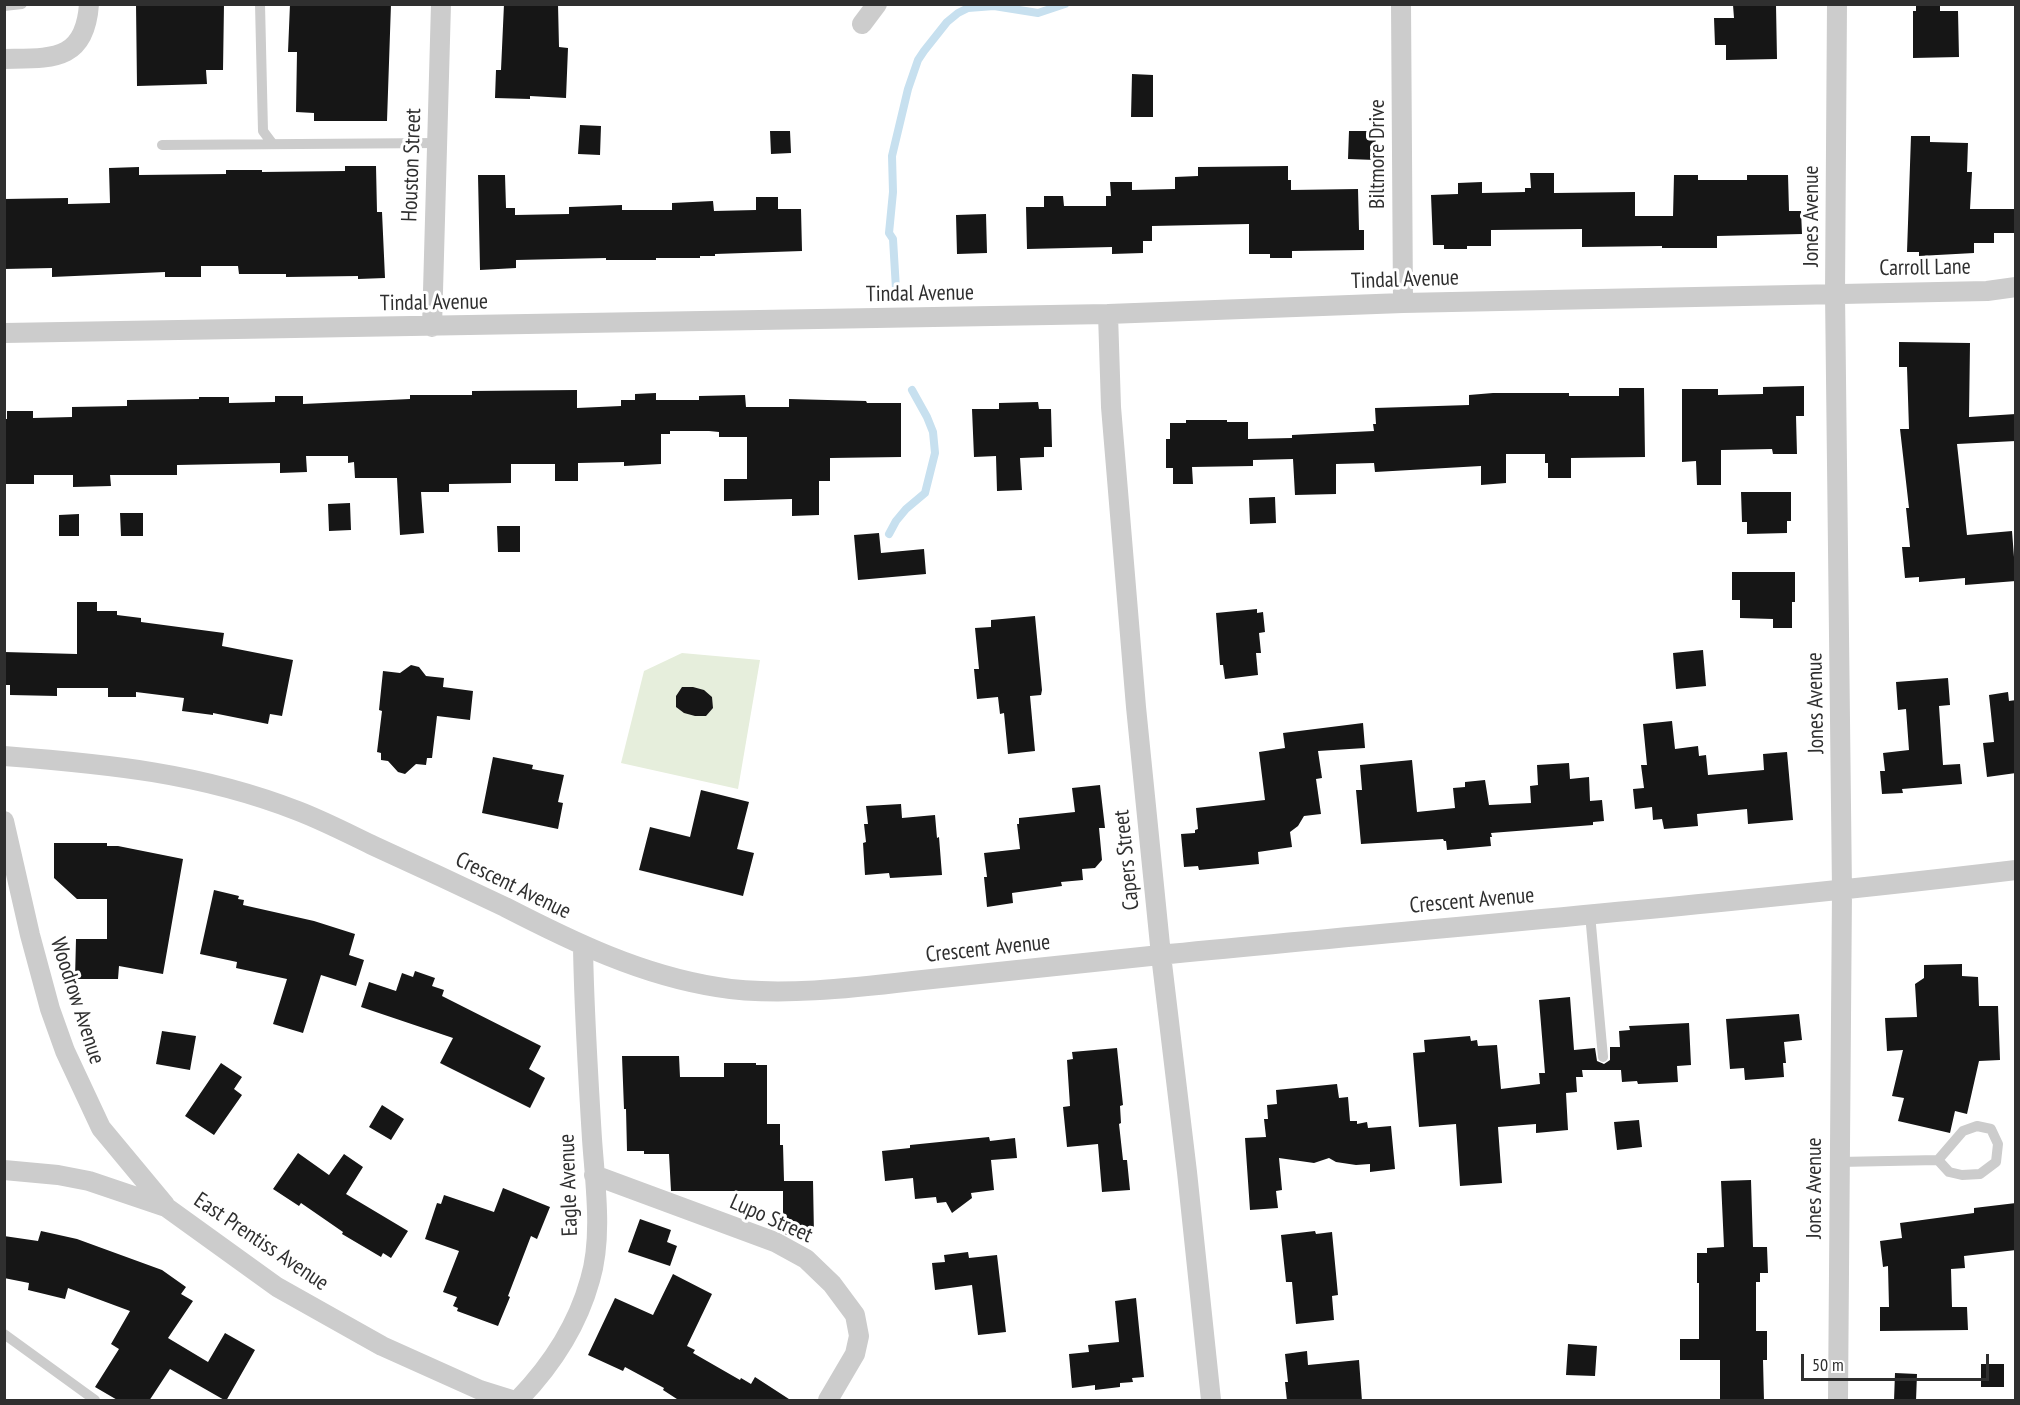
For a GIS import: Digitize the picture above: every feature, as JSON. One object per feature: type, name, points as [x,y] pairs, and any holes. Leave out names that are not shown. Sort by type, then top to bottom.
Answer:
[{"type":"street","points":[[4,59],[61,55],[76,45],[83,35],[88,20],[89,4]]},
{"type":"street","name":"Houston Street","points":[[432,327],[441,4]]},
{"type":"street","points":[[862,24],[877,4]]},
{"type":"street","name":"Biltmore Drive","points":[[1401,4],[1403,303]]},
{"type":"street","name":"Jones Avenue","points":[[1837,4],[1835,293],[1842,891],[1838,1401]]},
{"type":"street","name":"Carroll Lane","points":[[1835,293],[1987,291],[2016,287]]},
{"type":"street","name":"Tindal Avenue","points":[[4,333],[1108,314],[1403,303],[1835,293]]},
{"type":"street","name":"Capers Street","points":[[1108,314],[1112,418],[1136,707],[1211,1401]]},
{"type":"street","name":"Crescent Avenue","points":[[4,756],[152,771],[227,787],[300,812],[466,888],[583,946],[624,963],[675,979],[723,989],[781,991],[876,985],[1161,955],[1842,891],[2016,870]]},
{"type":"street","name":"Woodrow Avenue","points":[[4,821],[33,946],[50,1009],[65,1051],[101,1128],[166,1206]]},
{"type":"street","name":"Eagle Avenue","points":[[518,1401],[542,1375],[572,1325],[590,1280],[596,1250],[594,1175],[584,1014],[583,946]]},
{"type":"street","name":"East Prentiss Avenue","points":[[4,1170],[58,1174],[89,1181],[166,1206],[277,1287],[371,1340],[512,1401]]},
{"type":"street","name":"Lupo Street","points":[[594,1175],[775,1242],[806,1259],[832,1284],[855,1315],[859,1336],[855,1354],[828,1401]]},
{"type":"lane","points":[[4,6],[22,4]]},
{"type":"lane","points":[[260,4],[263,130],[272,143]]},
{"type":"lane","points":[[162,145],[437,143]]},
{"type":"lane","points":[[1590,914],[1603,1057]]},
{"type":"lane","points":[[1839,1162],[1938,1160],[1963,1131],[1977,1126],[1991,1129],[1998,1144],[1996,1162],[1980,1174],[1962,1175],[1949,1172],[1938,1160]]},
{"type":"lane","points":[[4,1334],[95,1401]]},
{"type":"green space","points":[[682,653],[760,660],[738,789],[621,763],[644,671]]},
{"type":"building","points":[[136,4],[224,4],[223,70],[206,70],[207,84],[137,86]]},
{"type":"building","points":[[290,4],[391,4],[387,121],[314,121],[314,113],[296,112],[297,52],[288,52]]},
{"type":"building","points":[[504,4],[558,4],[559,47],[568,48],[566,98],[530,96],[530,99],[495,98],[496,70],[501,70]]},
{"type":"building","points":[[1916,4],[1940,4],[1940,11],[1958,11],[1959,57],[1913,58],[1913,11],[1916,11]]},
{"type":"building","points":[[1733,5],[1776,5],[1777,59],[1726,60],[1726,45],[1715,45],[1714,18],[1734,18]]},
{"type":"building","points":[[1132,74],[1153,75],[1153,117],[1131,117]]},
{"type":"building","points":[[580,125],[601,126],[600,155],[578,154]]},
{"type":"building","points":[[770,131],[790,131],[791,153],[771,154]]},
{"type":"building","points":[[1349,131],[1376,131],[1375,160],[1348,159]]},
{"type":"building","points":[[1911,136],[1930,136],[1930,142],[1968,143],[1967,172],[1972,172],[1970,209],[2016,209],[2016,233],[1994,233],[1994,243],[1974,243],[1974,253],[1919,256],[1919,252],[1907,252]]},
{"type":"building","points":[[345,166],[376,166],[377,212],[382,212],[385,278],[239,274],[238,266],[201,266],[201,277],[165,277],[165,272],[52,277],[52,268],[4,269],[4,199],[68,198],[68,204],[110,203],[109,168],[139,167],[139,175],[226,174],[226,170],[345,171]]},
{"type":"building","points":[[1288,166],[1291,190],[1358,189],[1359,230],[1364,230],[1364,250],[1292,251],[1292,258],[1270,258],[1270,254],[1249,254],[1249,224],[1152,226],[1152,241],[1143,241],[1143,253],[1112,254],[1112,247],[1027,249],[1026,207],[1044,207],[1044,196],[1063,196],[1064,206],[1106,206],[1106,196],[1111,196],[1110,182],[1132,182],[1132,190],[1175,189],[1175,177],[1198,176],[1198,167]]},
{"type":"building","points":[[1530,173],[1554,173],[1554,193],[1635,192],[1635,216],[1673,216],[1674,175],[1698,175],[1698,180],[1747,180],[1747,175],[1788,175],[1789,211],[1801,211],[1802,234],[1717,236],[1717,248],[1582,247],[1582,229],[1491,230],[1491,246],[1444,249],[1444,245],[1433,245],[1431,195],[1458,194],[1458,183],[1482,182],[1482,193],[1525,192],[1525,188],[1531,188]]},
{"type":"building","points":[[478,175],[505,175],[506,208],[515,208],[515,215],[569,214],[569,207],[622,205],[622,210],[672,210],[672,203],[713,201],[714,211],[756,210],[756,197],[778,197],[778,209],[801,209],[802,251],[715,254],[715,256],[700,256],[700,258],[656,258],[656,260],[606,260],[606,258],[516,260],[516,268],[480,270]]},
{"type":"building","points":[[986,214],[987,253],[957,254],[956,215]]},
{"type":"building","points":[[1899,342],[1970,343],[1969,417],[2016,414],[2016,441],[1957,444],[1967,535],[2012,531],[2014,557],[2016,557],[2016,581],[1965,585],[1965,578],[1919,582],[1919,577],[1905,578],[1902,547],[1910,547],[1906,508],[1909,508],[1900,429],[1909,429],[1907,367],[1899,367]]},
{"type":"building","points":[[1804,386],[1804,416],[1796,416],[1797,454],[1773,454],[1772,449],[1721,450],[1721,485],[1697,485],[1696,461],[1682,462],[1682,389],[1718,389],[1718,395],[1763,394],[1763,387]]},
{"type":"building","points":[[1619,388],[1644,388],[1645,457],[1571,458],[1571,478],[1548,478],[1548,463],[1545,463],[1545,454],[1506,454],[1506,483],[1481,485],[1481,466],[1375,472],[1374,463],[1336,464],[1336,494],[1295,495],[1293,459],[1253,460],[1253,466],[1192,467],[1193,484],[1173,484],[1173,468],[1166,468],[1166,439],[1170,439],[1170,423],[1186,423],[1186,420],[1248,422],[1248,439],[1292,438],[1292,435],[1374,431],[1375,408],[1469,405],[1469,395],[1493,393],[1569,393],[1569,396],[1619,396]]},
{"type":"building","points":[[577,390],[577,408],[621,406],[621,400],[635,400],[635,394],[656,393],[656,400],[699,400],[699,396],[745,395],[746,407],[789,407],[789,399],[901,403],[901,457],[830,458],[830,481],[819,481],[819,515],[792,516],[792,499],[724,501],[724,479],[747,479],[747,437],[719,437],[719,432],[709,431],[670,431],[670,434],[661,434],[661,464],[624,466],[624,462],[578,463],[578,481],[555,481],[555,464],[511,464],[511,483],[449,484],[449,492],[421,492],[424,533],[400,535],[397,478],[355,478],[354,462],[348,463],[348,456],[306,456],[307,472],[280,473],[280,463],[177,465],[177,475],[110,475],[111,486],[73,487],[73,475],[34,475],[34,484],[4,484],[4,419],[7,419],[7,411],[33,411],[33,418],[72,417],[72,407],[127,406],[127,400],[229,397],[229,403],[275,402],[275,396],[303,396],[303,404],[410,399],[410,395],[472,395],[472,391]]},
{"type":"building","points":[[1038,402],[1039,409],[1051,409],[1052,447],[1044,447],[1044,457],[1020,458],[1022,490],[997,491],[996,456],[974,457],[972,409],[999,409],[999,403]]},
{"type":"building","points":[[1741,492],[1791,492],[1791,521],[1787,521],[1787,533],[1747,534],[1747,522],[1742,522]]},
{"type":"building","points":[[1275,497],[1276,523],[1250,524],[1249,498]]},
{"type":"building","points":[[350,503],[351,530],[329,531],[328,504]]},
{"type":"building","points":[[120,513],[143,513],[143,536],[121,536]]},
{"type":"building","points":[[79,514],[79,536],[59,536],[59,515]]},
{"type":"building","points":[[497,526],[520,526],[520,552],[498,552]]},
{"type":"building","points":[[879,533],[881,553],[924,549],[926,574],[858,580],[854,535]]},
{"type":"building","points":[[1732,572],[1795,572],[1792,628],[1773,628],[1773,619],[1740,618],[1740,600],[1732,600]]},
{"type":"building","points":[[77,602],[97,602],[97,611],[117,611],[117,615],[141,618],[141,622],[224,633],[222,646],[293,660],[282,716],[270,714],[268,724],[213,713],[213,715],[182,711],[184,698],[136,692],[136,697],[108,697],[108,688],[57,688],[57,696],[10,695],[10,685],[4,685],[4,652],[77,654]]},
{"type":"building","points":[[1257,609],[1257,613],[1263,612],[1265,632],[1259,633],[1261,653],[1256,653],[1258,675],[1225,679],[1223,665],[1220,665],[1216,613]]},
{"type":"building","points":[[1035,616],[1042,690],[1041,695],[1030,696],[1035,751],[1008,754],[1004,713],[1000,714],[998,697],[977,699],[974,669],[979,669],[975,628],[991,627],[991,620]]},
{"type":"building","points":[[1703,650],[1706,686],[1676,689],[1673,653]]},
{"type":"building","points":[[411,665],[419,667],[426,676],[444,678],[443,687],[473,691],[470,720],[437,716],[432,758],[427,758],[426,765],[416,764],[405,774],[398,772],[388,761],[381,760],[381,753],[377,752],[382,711],[379,710],[383,671],[400,673]]},
{"type":"building","points":[[1948,678],[1950,705],[1939,706],[1943,765],[1960,764],[1962,784],[1902,789],[1903,793],[1882,794],[1880,771],[1885,771],[1883,753],[1909,750],[1906,709],[1898,710],[1896,682]]},
{"type":"building","points":[[682,687],[704,690],[712,697],[713,708],[706,716],[684,713],[676,707],[676,696]]},
{"type":"building","points":[[2008,692],[2009,701],[2016,700],[2016,773],[1987,777],[1983,743],[1994,742],[1989,695]]},
{"type":"building","points":[[1672,721],[1675,749],[1698,746],[1699,756],[1706,755],[1708,775],[1764,770],[1763,754],[1787,752],[1793,820],[1748,824],[1747,809],[1697,814],[1698,826],[1664,829],[1662,819],[1653,820],[1652,807],[1635,809],[1633,789],[1644,788],[1641,765],[1647,765],[1643,724]]},
{"type":"building","points":[[1363,723],[1365,748],[1318,751],[1322,778],[1316,779],[1321,814],[1304,816],[1298,826],[1290,832],[1292,847],[1258,852],[1259,864],[1199,870],[1198,866],[1184,867],[1181,834],[1195,833],[1198,829],[1196,808],[1265,800],[1259,752],[1285,748],[1283,733]]},
{"type":"building","points":[[493,757],[533,765],[532,769],[564,775],[558,802],[563,803],[558,829],[482,813]]},
{"type":"building","points":[[1412,760],[1417,812],[1455,808],[1453,788],[1465,787],[1465,782],[1485,780],[1489,805],[1531,803],[1530,786],[1538,785],[1537,765],[1569,763],[1570,779],[1589,777],[1590,801],[1602,800],[1604,821],[1593,822],[1593,825],[1491,833],[1491,846],[1447,850],[1446,841],[1443,839],[1361,844],[1356,790],[1362,790],[1360,765]]},
{"type":"building","points":[[1100,785],[1105,828],[1099,828],[1102,860],[1095,868],[1082,869],[1083,880],[1061,882],[1062,886],[1012,893],[1013,903],[987,907],[984,853],[1020,849],[1017,824],[1019,824],[1019,818],[1075,812],[1072,788]]},
{"type":"building","points":[[701,790],[749,802],[737,849],[754,853],[743,896],[639,870],[650,827],[690,837]]},
{"type":"building","points":[[901,804],[902,818],[935,815],[942,875],[890,878],[889,873],[865,875],[863,843],[866,842],[864,824],[868,824],[866,806]]},
{"type":"building","points":[[54,843],[107,843],[107,846],[118,846],[183,859],[163,974],[119,966],[118,979],[75,979],[76,939],[107,939],[107,899],[77,899],[54,878]]},
{"type":"building","points":[[214,890],[239,896],[238,899],[244,900],[243,905],[314,921],[355,934],[349,955],[364,960],[356,986],[321,975],[303,1033],[273,1024],[287,979],[236,968],[237,962],[200,954]]},
{"type":"building","points":[[1962,964],[1962,976],[1978,977],[1979,1006],[1998,1006],[2000,1060],[1979,1061],[1967,1114],[1955,1111],[1950,1133],[1898,1121],[1904,1098],[1892,1096],[1903,1050],[1887,1051],[1885,1018],[1917,1017],[1915,984],[1924,978],[1924,965]]},
{"type":"building","points":[[415,971],[435,978],[432,986],[444,990],[442,996],[541,1046],[529,1069],[545,1078],[530,1108],[440,1063],[453,1038],[361,1007],[369,982],[396,991],[402,973],[413,977]]},
{"type":"building","points":[[1570,997],[1574,1050],[1595,1048],[1597,1061],[1604,1064],[1610,1060],[1610,1047],[1620,1047],[1619,1031],[1630,1030],[1629,1026],[1689,1023],[1691,1065],[1677,1066],[1678,1082],[1638,1084],[1637,1081],[1622,1082],[1621,1070],[1582,1070],[1583,1077],[1576,1077],[1577,1092],[1566,1093],[1568,1130],[1536,1133],[1536,1124],[1498,1127],[1502,1183],[1460,1186],[1456,1124],[1419,1127],[1413,1053],[1425,1052],[1424,1040],[1470,1036],[1471,1041],[1477,1040],[1478,1046],[1497,1045],[1501,1089],[1540,1084],[1539,1073],[1545,1073],[1539,1000]]},
{"type":"building","points":[[1799,1014],[1802,1040],[1784,1042],[1786,1063],[1783,1063],[1784,1077],[1745,1080],[1744,1068],[1730,1069],[1726,1019]]},
{"type":"building","points":[[162,1031],[196,1036],[190,1070],[156,1064]]},
{"type":"building","points":[[1117,1048],[1123,1105],[1120,1106],[1121,1123],[1119,1124],[1123,1160],[1127,1160],[1130,1190],[1102,1192],[1098,1144],[1067,1147],[1063,1107],[1070,1106],[1067,1060],[1073,1059],[1072,1052]]},
{"type":"building","points":[[622,1056],[679,1056],[680,1077],[724,1077],[724,1063],[767,1065],[767,1124],[780,1124],[784,1181],[813,1181],[814,1235],[783,1233],[783,1191],[671,1191],[669,1154],[627,1151]]},
{"type":"building","points":[[221,1063],[242,1077],[234,1089],[242,1095],[214,1135],[185,1116]]},
{"type":"building","points":[[1337,1084],[1339,1098],[1348,1097],[1350,1121],[1357,1121],[1357,1124],[1367,1122],[1368,1128],[1391,1126],[1395,1169],[1370,1172],[1370,1164],[1356,1165],[1336,1162],[1329,1158],[1314,1163],[1279,1158],[1282,1190],[1276,1191],[1278,1208],[1250,1210],[1245,1138],[1266,1137],[1264,1119],[1268,1119],[1267,1105],[1277,1104],[1276,1090]]},
{"type":"building","points":[[382,1105],[404,1119],[391,1140],[369,1127]]},
{"type":"building","points":[[1639,1120],[1642,1147],[1617,1150],[1614,1122]]},
{"type":"building","points":[[989,1137],[990,1141],[1015,1138],[1017,1158],[991,1160],[994,1190],[971,1193],[972,1198],[952,1213],[946,1202],[937,1203],[936,1197],[915,1199],[913,1178],[885,1181],[882,1151],[910,1148],[910,1145]]},
{"type":"building","points":[[298,1153],[329,1175],[344,1154],[363,1167],[346,1194],[408,1231],[391,1258],[383,1253],[381,1257],[342,1234],[343,1232],[301,1203],[299,1206],[273,1189]]},
{"type":"building","points":[[1751,1180],[1753,1247],[1767,1247],[1768,1273],[1760,1273],[1760,1282],[1756,1282],[1756,1331],[1767,1331],[1767,1360],[1763,1360],[1764,1401],[1720,1401],[1720,1360],[1680,1360],[1680,1339],[1699,1339],[1697,1253],[1707,1253],[1707,1248],[1724,1247],[1721,1181]]},
{"type":"building","points":[[503,1188],[550,1207],[537,1239],[531,1236],[498,1326],[457,1311],[458,1308],[453,1306],[457,1297],[443,1292],[459,1251],[425,1239],[437,1203],[441,1204],[444,1195],[494,1212]]},
{"type":"building","points":[[2016,1203],[2016,1250],[1964,1256],[1965,1268],[1951,1269],[1952,1307],[1967,1307],[1968,1330],[1880,1331],[1880,1307],[1889,1307],[1888,1266],[1883,1267],[1880,1241],[1902,1238],[1900,1223],[1974,1213],[1974,1208]]},
{"type":"building","points":[[640,1219],[671,1230],[667,1242],[677,1246],[670,1266],[628,1252]]},
{"type":"building","points":[[41,1231],[77,1239],[162,1270],[186,1287],[181,1294],[193,1301],[168,1338],[208,1362],[225,1333],[255,1350],[226,1401],[170,1369],[149,1401],[119,1401],[95,1387],[119,1349],[111,1344],[130,1311],[68,1288],[65,1299],[28,1290],[29,1283],[4,1278],[4,1236],[38,1241]]},
{"type":"building","points":[[1315,1231],[1316,1234],[1332,1232],[1338,1295],[1332,1296],[1334,1320],[1296,1324],[1292,1282],[1286,1282],[1281,1235]]},
{"type":"building","points":[[968,1252],[969,1258],[997,1255],[1006,1332],[978,1335],[972,1285],[935,1290],[932,1263],[945,1262],[944,1255]]},
{"type":"building","points":[[673,1274],[712,1294],[687,1346],[695,1350],[693,1353],[740,1380],[741,1378],[751,1384],[755,1377],[792,1401],[680,1401],[663,1390],[664,1388],[625,1367],[623,1371],[588,1355],[615,1298],[653,1315]]},
{"type":"building","points":[[1136,1298],[1144,1377],[1132,1378],[1133,1382],[1120,1383],[1120,1387],[1095,1390],[1095,1385],[1072,1388],[1069,1354],[1089,1352],[1088,1345],[1119,1342],[1115,1301]]},
{"type":"building","points":[[1568,1344],[1597,1346],[1595,1376],[1566,1375]]},
{"type":"building","points":[[1307,1351],[1308,1365],[1359,1360],[1362,1401],[1287,1401],[1285,1382],[1288,1382],[1285,1354]]},
{"type":"building","points":[[1981,1364],[2004,1364],[2004,1387],[1981,1387]]},
{"type":"building","points":[[1895,1373],[1917,1374],[1916,1401],[1894,1401]]},
{"type":"waterway","points":[[896,289],[893,239],[889,233],[893,192],[892,156],[908,89],[918,60],[947,22],[968,8],[994,6],[1038,13],[1065,4]]},
{"type":"waterway","points":[[889,534],[906,509],[925,493],[935,453],[933,432],[912,390]]}]
